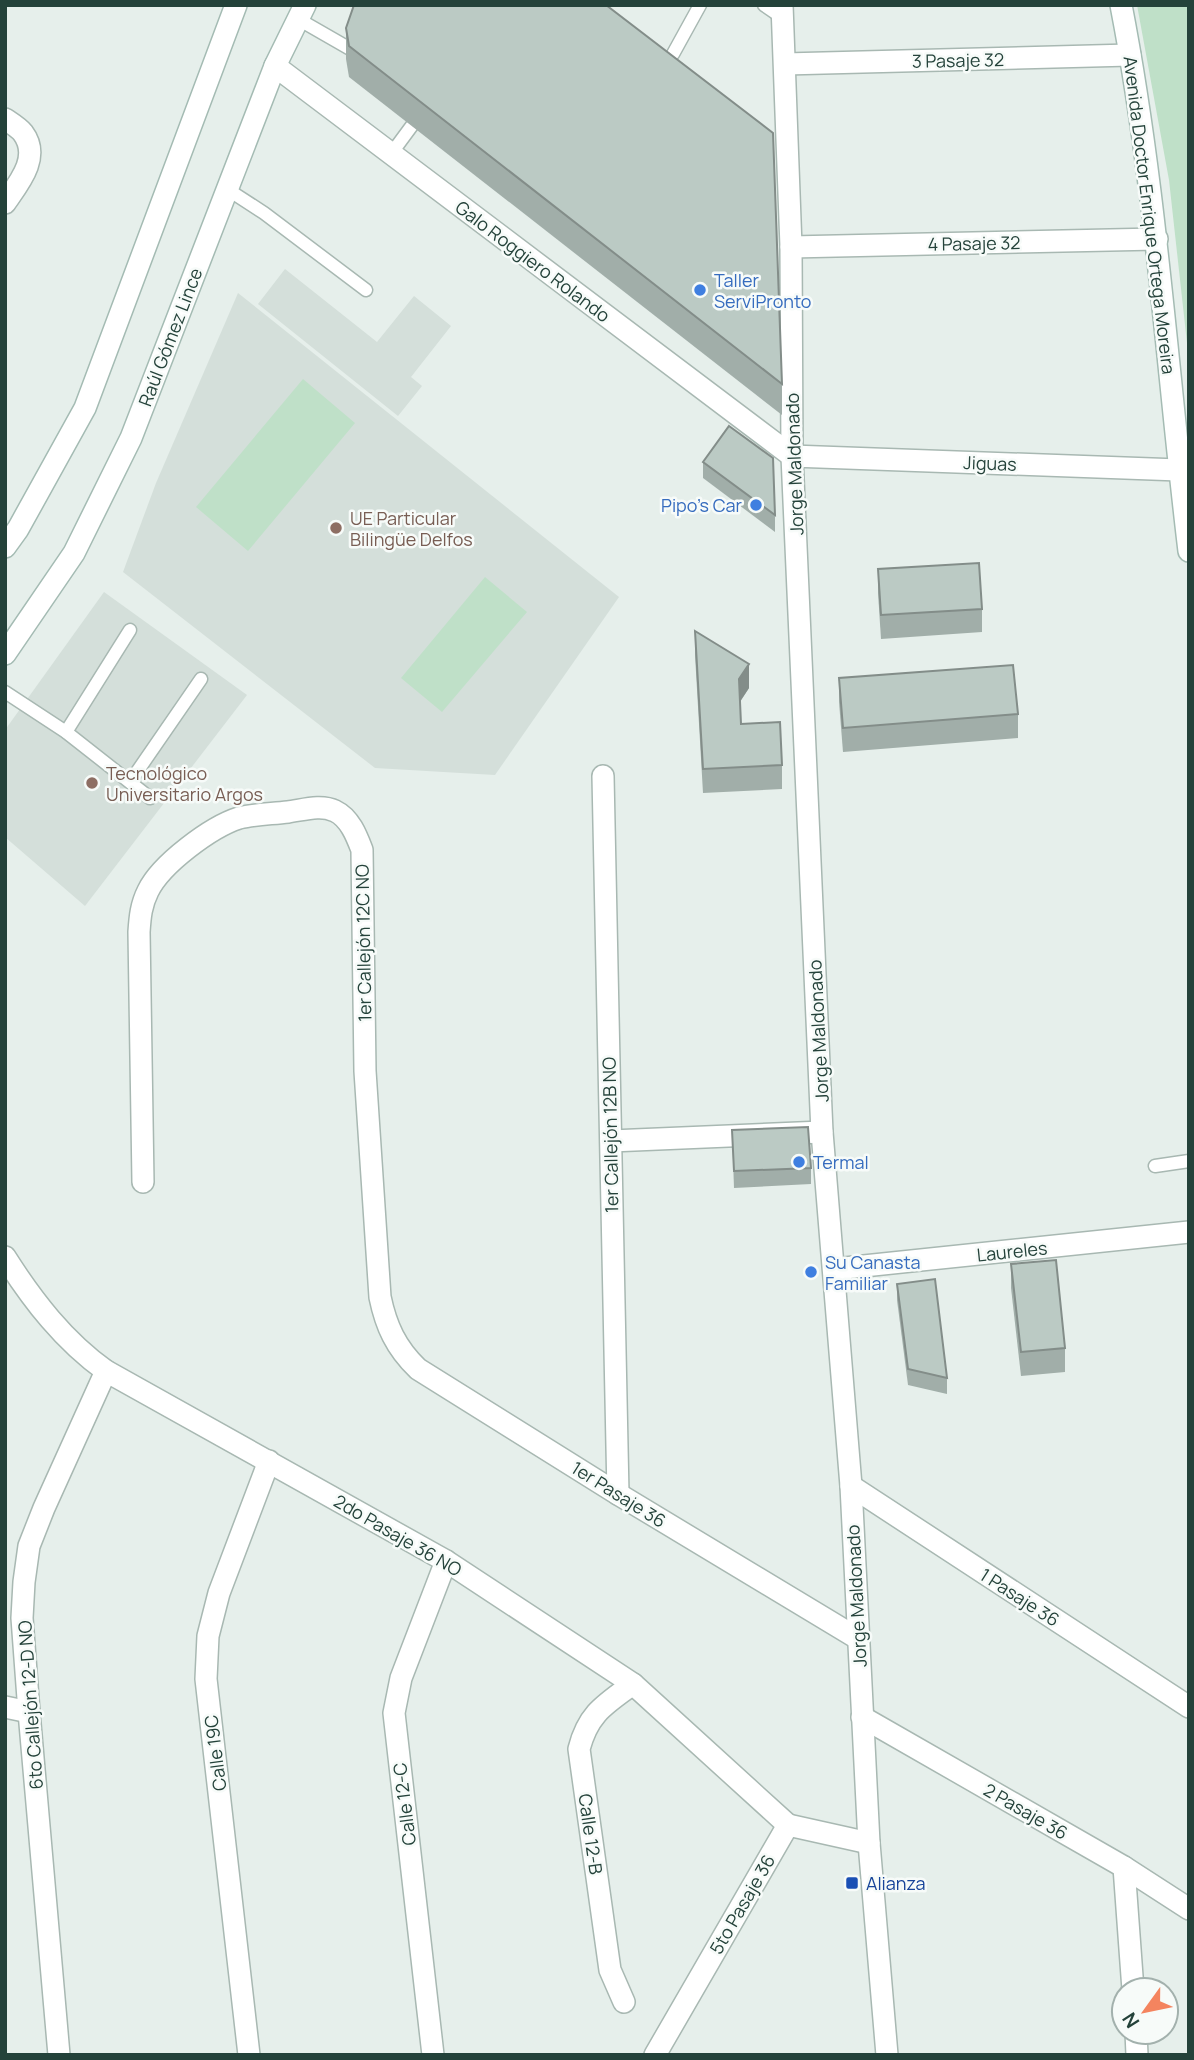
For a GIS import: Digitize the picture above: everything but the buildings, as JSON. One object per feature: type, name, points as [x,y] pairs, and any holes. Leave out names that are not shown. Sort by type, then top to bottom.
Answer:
[{"type":"street","points":[[5,547],[18,529],[85,408],[236,5]]},
{"type":"street","name":"Avenida Doctor Enrique Ortega Moreira","points":[[1121,5],[1157,239],[1184,470],[1189,551]]},
{"type":"street","name":"Raúl Gómez Lince","points":[[5,654],[74,553],[131,438],[275,66],[302,12]]},
{"type":"street","name":"Jorge Maldonado","points":[[783,12],[791,247],[792,456],[822,1132],[851,1486],[869,1843],[887,2055]]},
{"type":"street","name":"3 Pasaje 32","points":[[785,64],[1130,55]]},
{"type":"street","name":"Galo Roggiero Rolando","points":[[275,66],[792,456]]},
{"type":"street","points":[[5,119],[23,133],[31,153],[26,172],[5,203]]},
{"type":"street","name":"4 Pasaje 32","points":[[791,247],[1157,239]]},
{"type":"street","name":"Jiguas","points":[[792,456],[1184,470]]},
{"type":"street","name":"1er Callejón 12B NO","points":[[603,776],[618,1494]]},
{"type":"street","name":"1er Callejón 12C NO","points":[[143,1182],[139,932],[140,909],[149,888],[163,870],[196,843],[218,828],[240,818],[323,807],[337,811],[349,824],[362,850],[365,1071],[380,1297],[393,1337]]},
{"type":"street","points":[[611,1141],[822,1132]]},
{"type":"street","name":"Laureles","points":[[835,1269],[1189,1232]]},
{"type":"street","name":"2do Pasaje 36 NO","points":[[5,1257],[29,1295],[80,1353],[106,1371],[446,1561],[633,1685],[788,1825]]},
{"type":"street","name":"1er Pasaje 36","points":[[393,1337],[403,1354],[418,1369],[857,1638]]},
{"type":"street","name":"6to Callejón 12-D NO","points":[[59,2055],[22,1618],[24,1582],[29,1546],[106,1371]]},
{"type":"street","name":"Calle 19C","points":[[249,2055],[206,1679],[208,1636],[219,1593],[269,1461]]},
{"type":"street","name":"1 Pasaje 36","points":[[851,1486],[1189,1707]]},
{"type":"street","name":"Calle 12-C","points":[[433,2055],[394,1713],[401,1678],[446,1561]]},
{"type":"street","name":"Calle 12-B","points":[[624,2002],[610,1970],[579,1749],[590,1719],[601,1707],[633,1685]]},
{"type":"street","points":[[5,1707],[29,1712]]},
{"type":"street","name":"2 Pasaje 36","points":[[862,1717],[1124,1867],[1189,1909]]},
{"type":"street","points":[[788,1825],[869,1843]]},
{"type":"street","name":"5to Pasaje 36","points":[[660,2049],[788,1825]]},
{"type":"street","points":[[1124,1867],[1132,1976]]},
{"type":"lane","points":[[673,54],[700,5]]},
{"type":"lane","points":[[764,5],[783,12]]},
{"type":"lane","points":[[302,12],[370,60]]},
{"type":"lane","points":[[391,154],[427,105]]},
{"type":"lane","points":[[227,189],[264,213],[366,290]]},
{"type":"lane","points":[[66,732],[130,630]]},
{"type":"lane","points":[[130,782],[201,679]]},
{"type":"lane","points":[[5,692],[66,732],[150,798]]},
{"type":"lane","points":[[1155,1166],[1189,1161]]},
{"type":"shaded area","points":[[285,269],[377,342],[414,296],[451,326],[411,377],[422,386],[398,416],[258,304]]},
{"type":"shaded area","name":"UE Particular Bilingüe Delfos","points":[[238,293],[619,597],[495,775],[375,768],[123,572],[156,483]]},
{"type":"shaded area","name":"Tecnológico Universitario Argos","points":[[104,592],[247,695],[85,906],[5,837],[5,730]]},
{"type":"green space","points":[[1137,5],[1189,5],[1189,361],[1169,180]]},
{"type":"green space","points":[[303,379],[355,423],[248,551],[196,507]]},
{"type":"green space","points":[[485,577],[527,612],[442,712],[401,678]]},
{"type":"place","name":"Taller ServiPronto","points":[[700,290]]},
{"type":"place","name":"Pipo's Car","points":[[756,505]]},
{"type":"place","name":"UE Particular Bilingüe Delfos","points":[[336,528]]},
{"type":"place","name":"Tecnológico Universitario Argos","points":[[92,783]]},
{"type":"place","name":"Termal","points":[[799,1162]]},
{"type":"place","name":"Su Canasta Familiar","points":[[811,1272]]},
{"type":"place","name":"Alianza","points":[[852,1883]]}]
